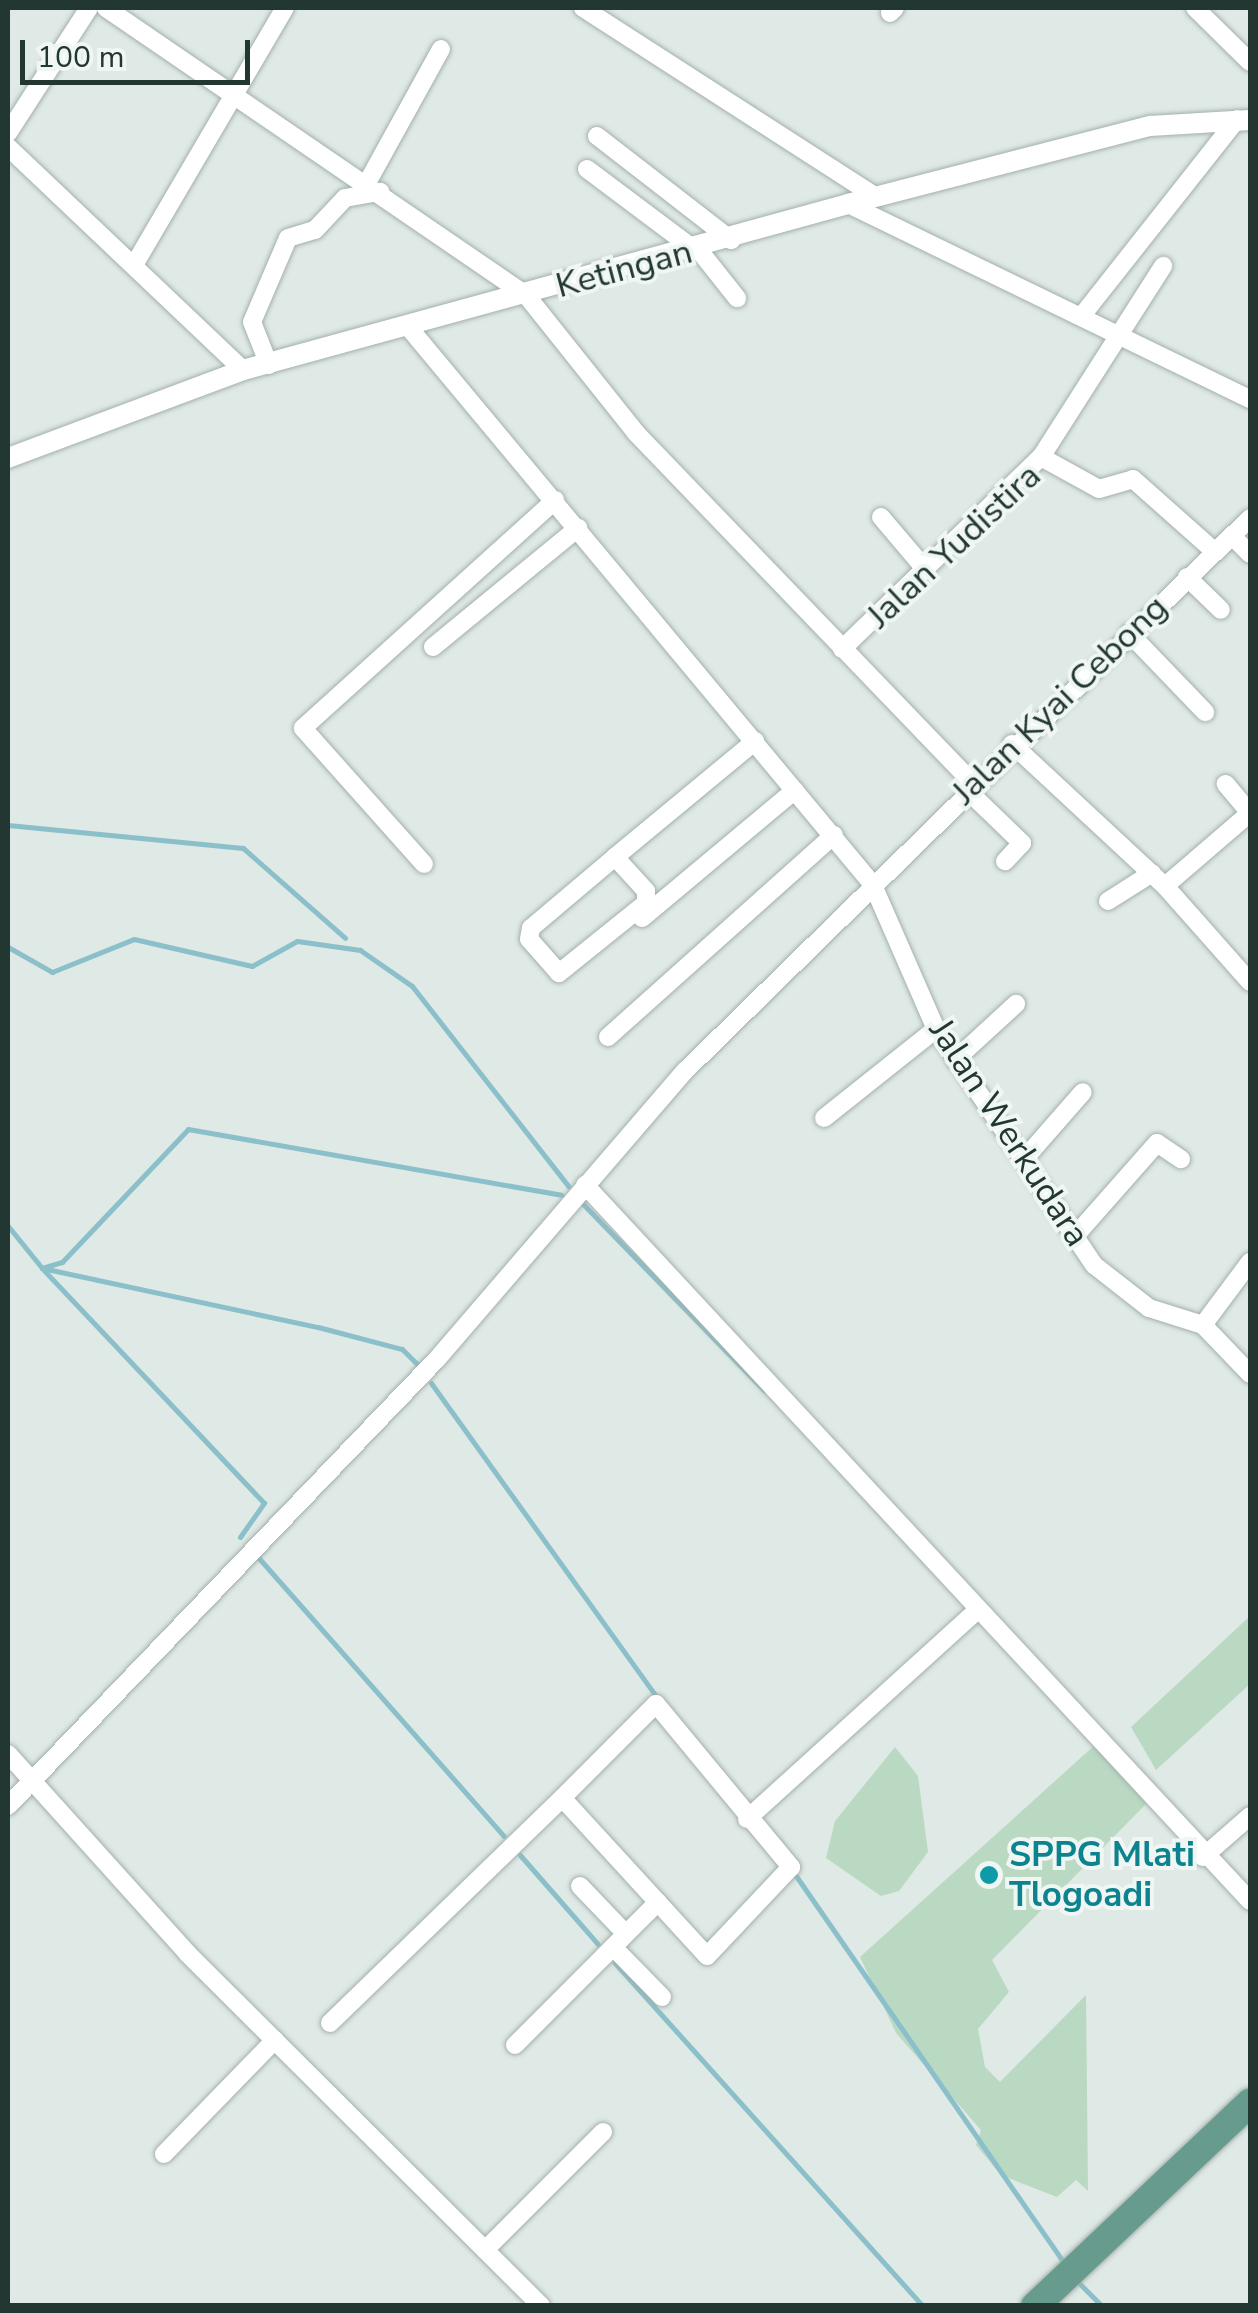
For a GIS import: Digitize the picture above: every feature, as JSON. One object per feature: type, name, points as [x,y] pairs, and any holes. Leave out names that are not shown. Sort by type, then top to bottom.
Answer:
[{"type":"main road","points":[[1034,2306],[1250,2103]]},
{"type":"street","points":[[8,133],[89,8]]},
{"type":"street","points":[[106,8],[374,188],[526,296],[623,419],[1022,843],[1006,861]]},
{"type":"street","points":[[137,260],[285,8]]},
{"type":"street","points":[[582,8],[876,197]]},
{"type":"street","points":[[1194,8],[1250,62]]},
{"type":"street","points":[[269,365],[252,322],[288,238],[316,230],[345,198],[374,188],[441,49]]},
{"type":"street","points":[[1084,313],[1244,120]]},
{"type":"street","name":"Ketingan","points":[[8,458],[243,370],[410,329],[848,204],[1150,126],[1244,120]]},
{"type":"street","points":[[596,136],[731,240]]},
{"type":"street","points":[[8,147],[137,260],[243,370]]},
{"type":"street","points":[[587,168],[696,249],[737,298]]},
{"type":"street","points":[[848,204],[1084,313],[1250,399]]},
{"type":"street","points":[[1042,457],[1115,331],[1164,266]]},
{"type":"street","name":"Jalan Werkudara","points":[[410,329],[872,885],[936,1029],[1026,1157],[1094,1265],[1148,1308],[1203,1325]]},
{"type":"street","name":"Jalan Yudistira","points":[[842,649],[1042,457],[1100,489],[1133,479],[1214,551]]},
{"type":"street","points":[[424,864],[303,728],[555,500]]},
{"type":"street","points":[[881,516],[926,570]]},
{"type":"street","name":"Jalan Kyai Cebong","points":[[8,1806],[437,1359],[586,1185],[872,885],[1012,744],[1250,518]]},
{"type":"street","points":[[433,646],[578,528]]},
{"type":"street","points":[[1232,536],[1250,554]]},
{"type":"street","points":[[1188,577],[1221,610]]},
{"type":"street","points":[[1130,633],[1205,712]]},
{"type":"street","points":[[615,857],[646,891],[646,904],[559,972],[528,931],[615,857],[755,741]]},
{"type":"street","points":[[1012,744],[1158,879],[1250,982]]},
{"type":"street","points":[[1108,900],[1158,879],[1234,828],[1250,812],[1226,784]]},
{"type":"street","points":[[566,981],[795,790]]},
{"type":"street","points":[[1234,828],[1250,843]]},
{"type":"street","points":[[608,1037],[834,835]]},
{"type":"street","points":[[956,1060],[1016,1004]]},
{"type":"street","points":[[824,1118],[936,1029]]},
{"type":"street","points":[[1026,1157],[1083,1092]]},
{"type":"street","points":[[1075,1236],[1157,1142],[1181,1159]]},
{"type":"street","points":[[586,1185],[1204,1857],[1250,1901]]},
{"type":"street","points":[[1250,1262],[1203,1325],[1250,1374]]},
{"type":"street","points":[[747,1819],[976,1610]]},
{"type":"street","points":[[330,2023],[656,1704],[747,1819],[791,1866],[707,1956],[562,1798]]},
{"type":"street","points":[[8,1754],[275,2040],[541,2306]]},
{"type":"street","points":[[1204,1857],[1250,1816]]},
{"type":"street","points":[[580,1886],[662,1997]]},
{"type":"street","points":[[516,2045],[658,1902]]},
{"type":"street","points":[[164,2154],[275,2040]]},
{"type":"street","points":[[485,2250],[602,2132]]},
{"type":"green space","points":[[1250,1616],[1250,1684],[1156,1770],[1131,1727]]},
{"type":"green space","points":[[1096,1744],[1146,1804],[992,1960],[1009,1992],[978,2029],[985,2067],[1000,2082],[1086,1995],[1088,2191],[1076,2180],[1057,2197],[1001,2175],[976,2145],[981,2130],[896,2033],[860,1957]]},
{"type":"green space","points":[[895,1747],[918,1776],[928,1852],[899,1891],[881,1896],[826,1858],[835,1821]]},
{"type":"waterway","points":[[8,825],[243,848],[345,938]]},
{"type":"waterway","points":[[8,947],[52,972],[134,939],[252,966],[297,941],[360,950],[412,986],[568,1186]]},
{"type":"waterway","points":[[240,1537],[264,1503],[42,1268],[62,1262],[188,1129],[561,1195]]},
{"type":"waterway","points":[[580,1201],[764,1390]]},
{"type":"waterway","points":[[8,1226],[42,1268],[318,1327],[402,1349],[421,1368]]},
{"type":"waterway","points":[[431,1383],[657,1698]]},
{"type":"waterway","points":[[257,1556],[504,1836]]},
{"type":"waterway","points":[[520,1855],[598,1944]]},
{"type":"waterway","points":[[794,1873],[1065,2265]]},
{"type":"waterway","points":[[615,1963],[923,2306]]},
{"type":"waterway","points":[[1076,2280],[1102,2306]]},
{"type":"place","name":"SPPG Mlati Tlogoadi","points":[[989,1875]]}]
